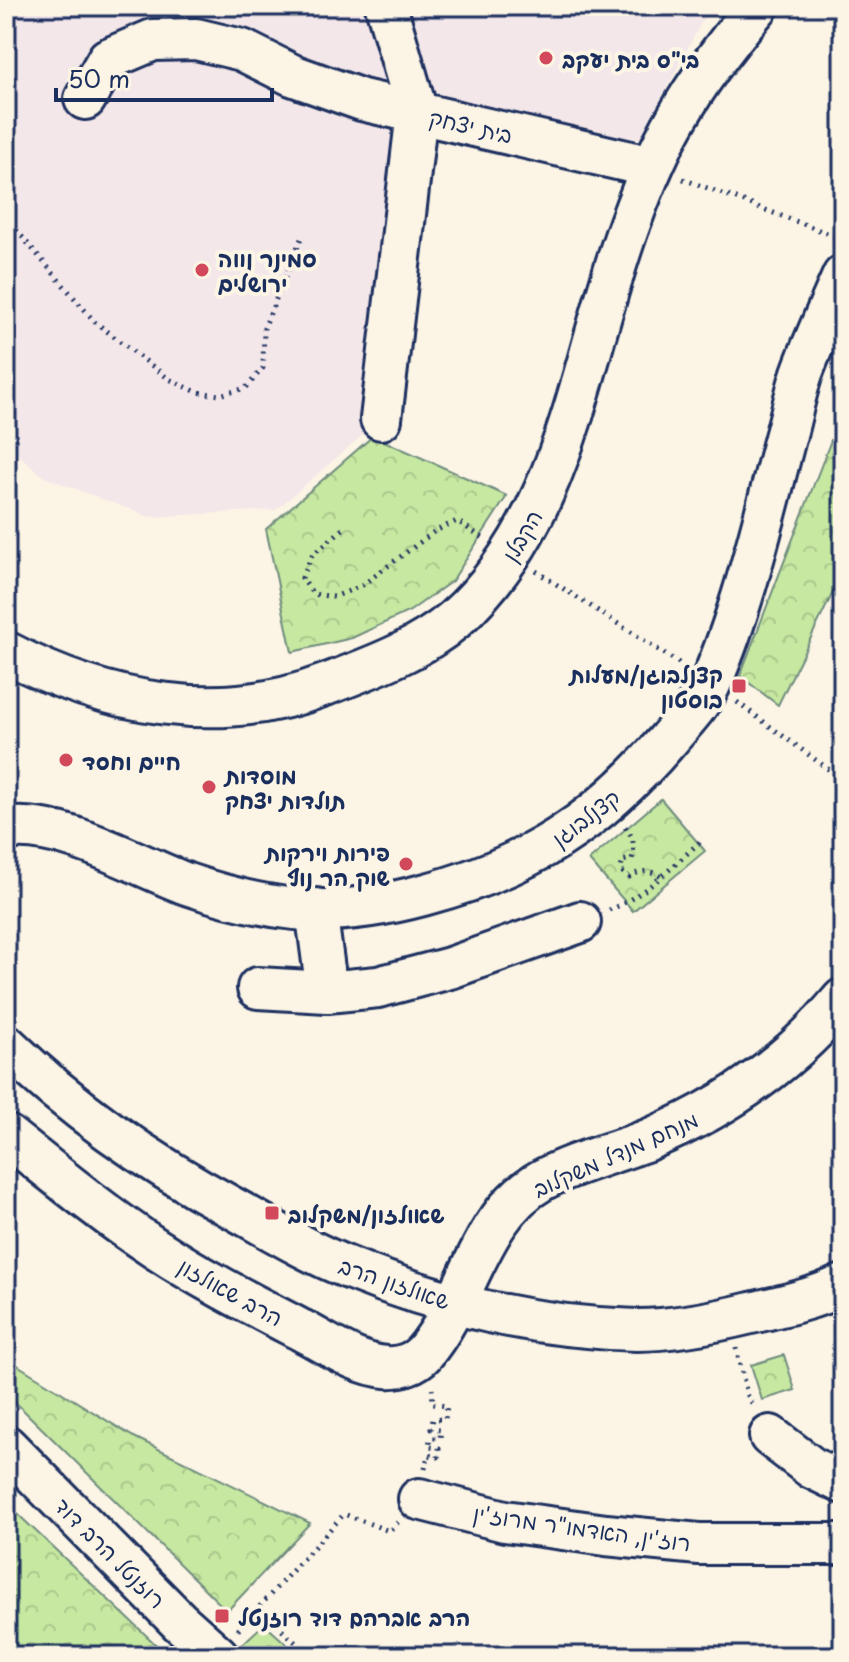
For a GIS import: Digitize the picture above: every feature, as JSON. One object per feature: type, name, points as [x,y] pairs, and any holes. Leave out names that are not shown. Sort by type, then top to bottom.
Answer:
[{"type":"street","points":[[381,419],[417,112],[386,6]]},
{"type":"street","name":"הקבלן","points":[[6,652],[44,672],[103,692],[201,707],[254,704],[303,693],[409,649],[452,622],[481,594],[511,556],[540,503],[582,387],[629,226],[652,167],[677,117],[758,6]]},
{"type":"street","name":"בית יצחק","points":[[85,99],[108,59],[153,40],[196,39],[242,50],[292,75],[362,100],[652,167]]},
{"type":"street","name":"קצנלבוגן","points":[[6,829],[39,829],[68,835],[189,885],[248,902],[316,909],[397,902],[472,882],[513,865],[558,839],[638,775],[711,683],[763,520],[802,373],[843,276]]},
{"type":"street","points":[[316,909],[327,992]]},
{"type":"street","points":[[258,988],[327,992],[378,987],[450,968],[580,922]]},
{"type":"street","name":"מנחם מנדל משקלוב","points":[[455,1303],[497,1223],[517,1199],[542,1180],[652,1138],[713,1109],[764,1077],[803,1044],[843,999]]},
{"type":"street","name":"שאולזון הרב","points":[[6,1045],[98,1123],[187,1183],[346,1268],[455,1303],[566,1325],[640,1330],[732,1318],[781,1306],[843,1285]]},
{"type":"street","name":"הרב שאולזון","points":[[6,1135],[155,1248],[246,1301],[372,1365],[386,1367],[412,1362],[423,1354],[455,1303]]},
{"type":"street","points":[[770,1436],[812,1468],[843,1483]]},
{"type":"street","name":"רוזנטל הרב דוד","points":[[6,1446],[180,1622],[217,1655]]},
{"type":"street","name":"רוז'ין, האדמו\"ר מרוז'ין","points":[[419,1499],[505,1521],[606,1535],[699,1544],[843,1544]]},
{"type":"path","points":[[652,167],[843,239]]},
{"type":"path","points":[[6,218],[95,322],[169,379],[197,392],[219,395],[246,388],[263,368],[264,328],[303,234]]},
{"type":"path","points":[[343,529],[312,555],[302,578],[313,594],[334,597],[361,586],[435,531],[457,521],[711,683],[843,780]]},
{"type":"path","points":[[604,805],[631,833],[634,847],[632,859],[622,861],[621,871],[629,877],[640,871],[652,871],[661,877]]},
{"type":"path","points":[[580,922],[627,902],[661,877],[703,839]]},
{"type":"path","points":[[737,1356],[747,1394],[770,1436]]},
{"type":"path","points":[[217,1655],[344,1514],[389,1531],[419,1499],[428,1455],[438,1457],[439,1448],[429,1447],[430,1438],[440,1438],[441,1430],[431,1429],[433,1419],[445,1419],[447,1406],[433,1404]]},
{"type":"path","points":[[258,1609],[311,1656]]},
{"type":"shaded area","name":"סמינר נווה ירושלים","points":[[6,6],[382,6],[414,120],[380,420],[276,510],[150,517],[44,477],[6,444]]},
{"type":"shaded area","name":"בי\"ס בית יעקב","points":[[396,6],[710,6],[640,139],[422,106]]},
{"type":"green space","points":[[843,409],[843,572],[778,705],[740,676]]},
{"type":"green space","points":[[373,436],[507,496],[452,581],[410,611],[352,638],[292,652],[266,529]]},
{"type":"green space","points":[[661,799],[705,851],[633,911],[589,860]]},
{"type":"green space","points":[[784,1355],[795,1390],[762,1400],[751,1365]]},
{"type":"green space","points":[[6,1358],[132,1436],[310,1523],[227,1611],[6,1393]]},
{"type":"green space","points":[[6,1503],[168,1656],[6,1656]]},
{"type":"green space","points":[[264,1624],[300,1656],[246,1656],[237,1649]]},
{"type":"place","name":"בי\"ס בית יעקב","points":[[546,58]]},
{"type":"place","name":"סמינר נווה ירושלים","points":[[202,270]]},
{"type":"place","name":"קצנלבוגן/מעלות בוסטון","points":[[739,686]]},
{"type":"place","name":"חיים וחסד","points":[[66,760]]},
{"type":"place","name":"מוסדות תולדות יצחק","points":[[209,787]]},
{"type":"place","name":"פירות וירקות שוק הר נוף","points":[[406,864]]},
{"type":"place","name":"שאולזון/משקלוב","points":[[272,1213]]},
{"type":"place","name":"הרב אברהם דוד רוזנטל","points":[[222,1616]]}]
